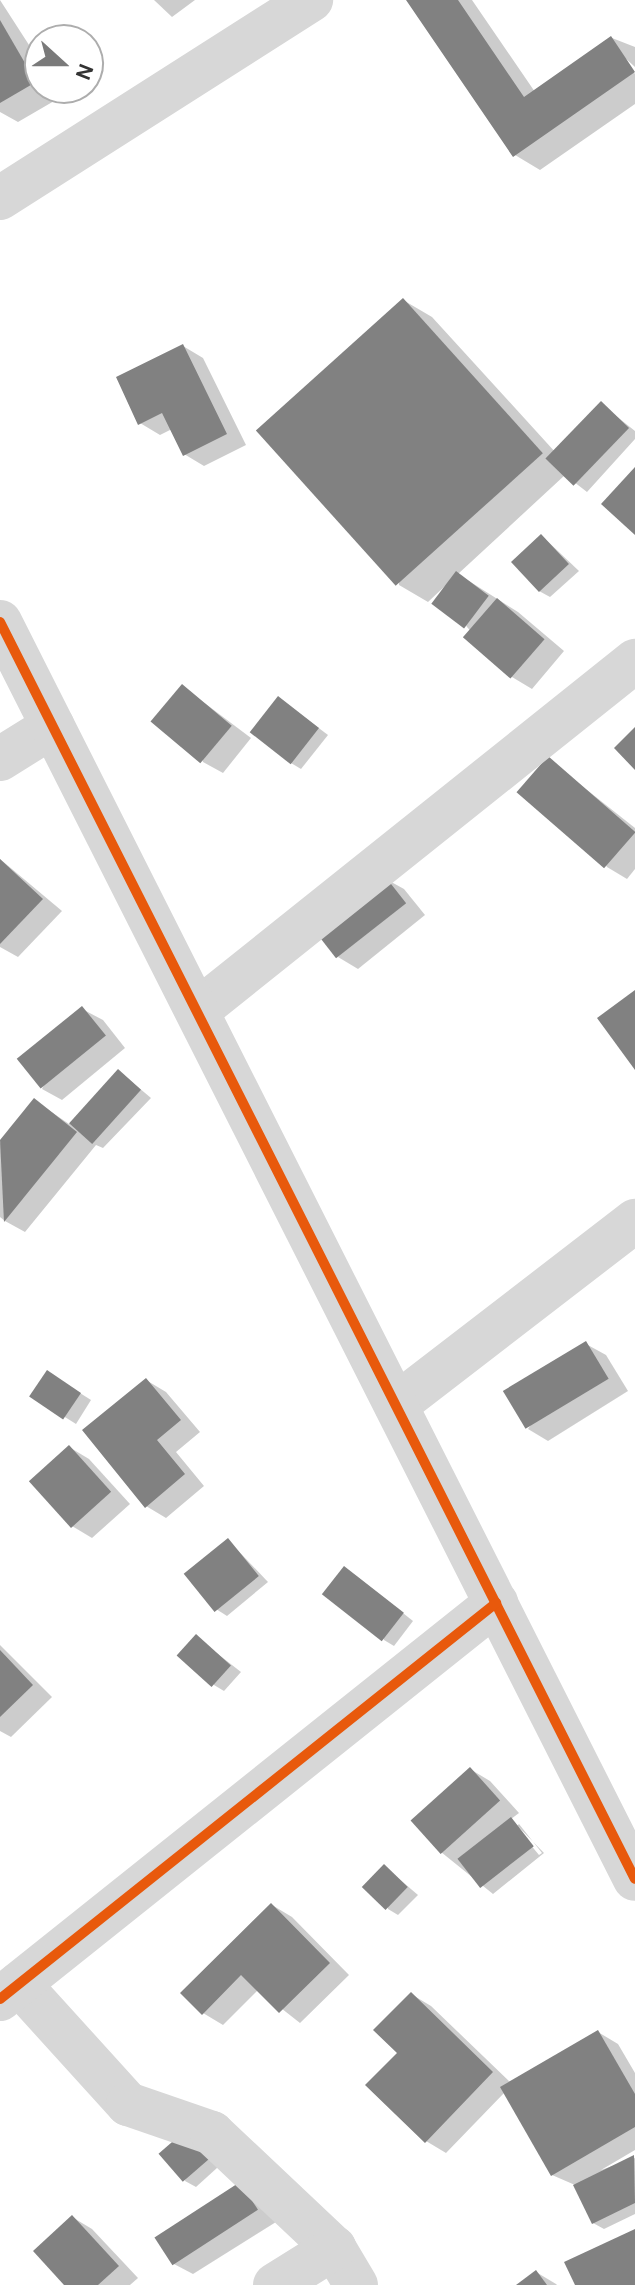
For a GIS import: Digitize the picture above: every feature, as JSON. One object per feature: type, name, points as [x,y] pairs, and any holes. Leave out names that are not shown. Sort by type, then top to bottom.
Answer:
[{"type":"street","points":[[0,198],[311,0]]},
{"type":"street","points":[[0,622],[635,1879]]},
{"type":"street","points":[[197,1011],[635,661]]},
{"type":"street","points":[[0,759],[53,726]]},
{"type":"street","points":[[396,1405],[635,1221]]},
{"type":"street","points":[[356,2285],[334,2248],[212,2133],[128,2104],[9,1991],[496,1603]]},
{"type":"street","points":[[275,2285],[334,2248]]},
{"type":"building","points":[[406,0],[458,0],[524,97],[611,36],[635,72],[513,157]]},
{"type":"building","points":[[0,20],[24,61],[24,89],[0,103]]},
{"type":"building","points":[[403,298],[543,453],[396,586],[256,430]]},
{"type":"building","points":[[183,344],[227,434],[183,456],[162,413],[138,425],[116,377]]},
{"type":"building","points":[[601,401],[629,428],[573,486],[545,459]]},
{"type":"building","points":[[635,467],[635,535],[601,504]]},
{"type":"building","points":[[541,534],[569,564],[539,592],[511,562]]},
{"type":"building","points":[[456,571],[489,596],[464,628],[431,604]]},
{"type":"building","points":[[497,598],[545,639],[510,679],[463,637]]},
{"type":"building","points":[[182,684],[232,726],[200,763],[151,722]]},
{"type":"building","points":[[278,696],[319,728],[291,764],[250,732]]},
{"type":"building","points":[[635,727],[635,770],[614,748]]},
{"type":"building","points":[[548,756],[635,832],[604,868],[517,792]]},
{"type":"building","points":[[0,859],[43,899],[0,944]]},
{"type":"building","points":[[384,875],[406,903],[336,958],[314,930]]},
{"type":"building","points":[[635,990],[635,1070],[597,1018]]},
{"type":"building","points":[[82,1006],[106,1036],[41,1088],[17,1059]]},
{"type":"building","points":[[118,1069],[141,1090],[92,1144],[69,1123]]},
{"type":"building","points":[[34,1098],[77,1132],[4,1222],[0,1140]]},
{"type":"building","points":[[586,1341],[609,1379],[526,1429],[503,1391]]},
{"type":"building","points":[[47,1370],[81,1393],[63,1419],[29,1397]]},
{"type":"building","points":[[146,1378],[181,1420],[157,1440],[185,1474],[145,1508],[82,1430]]},
{"type":"building","points":[[69,1445],[111,1492],[71,1528],[29,1481]]},
{"type":"building","points":[[228,1538],[259,1576],[215,1612],[184,1574]]},
{"type":"building","points":[[344,1566],[404,1613],[382,1641],[322,1594]]},
{"type":"building","points":[[196,1634],[231,1665],[212,1687],[177,1656]]},
{"type":"building","points":[[0,1650],[33,1685],[0,1717]]},
{"type":"building","points":[[470,1767],[500,1800],[441,1854],[411,1821]]},
{"type":"building","points":[[511,1817],[534,1846],[480,1888],[457,1859]]},
{"type":"building","points":[[384,1864],[408,1887],[386,1910],[362,1887]]},
{"type":"building","points":[[271,1903],[330,1963],[279,2013],[241,1975],[202,2015],[180,1993]]},
{"type":"building","points":[[411,1992],[493,2072],[425,2143],[365,2085],[397,2053],[373,2030]]},
{"type":"building","points":[[598,2030],[635,2094],[635,2127],[551,2176],[500,2087]]},
{"type":"building","points":[[194,2123],[218,2151],[183,2182],[159,2154]]},
{"type":"building","points":[[634,2155],[635,2203],[592,2224],[573,2185]]},
{"type":"building","points":[[240,2182],[258,2210],[172,2265],[154,2238]]},
{"type":"building","points":[[72,2215],[119,2266],[98,2285],[64,2285],[33,2251]]},
{"type":"building","points":[[635,2229],[635,2285],[575,2285],[564,2262]]},
{"type":"building","points":[[536,2270],[547,2285],[516,2285]]},
{"type":"cycle path","points":[[0,622],[635,1879]]},
{"type":"cycle path","points":[[0,1999],[496,1603]]}]
